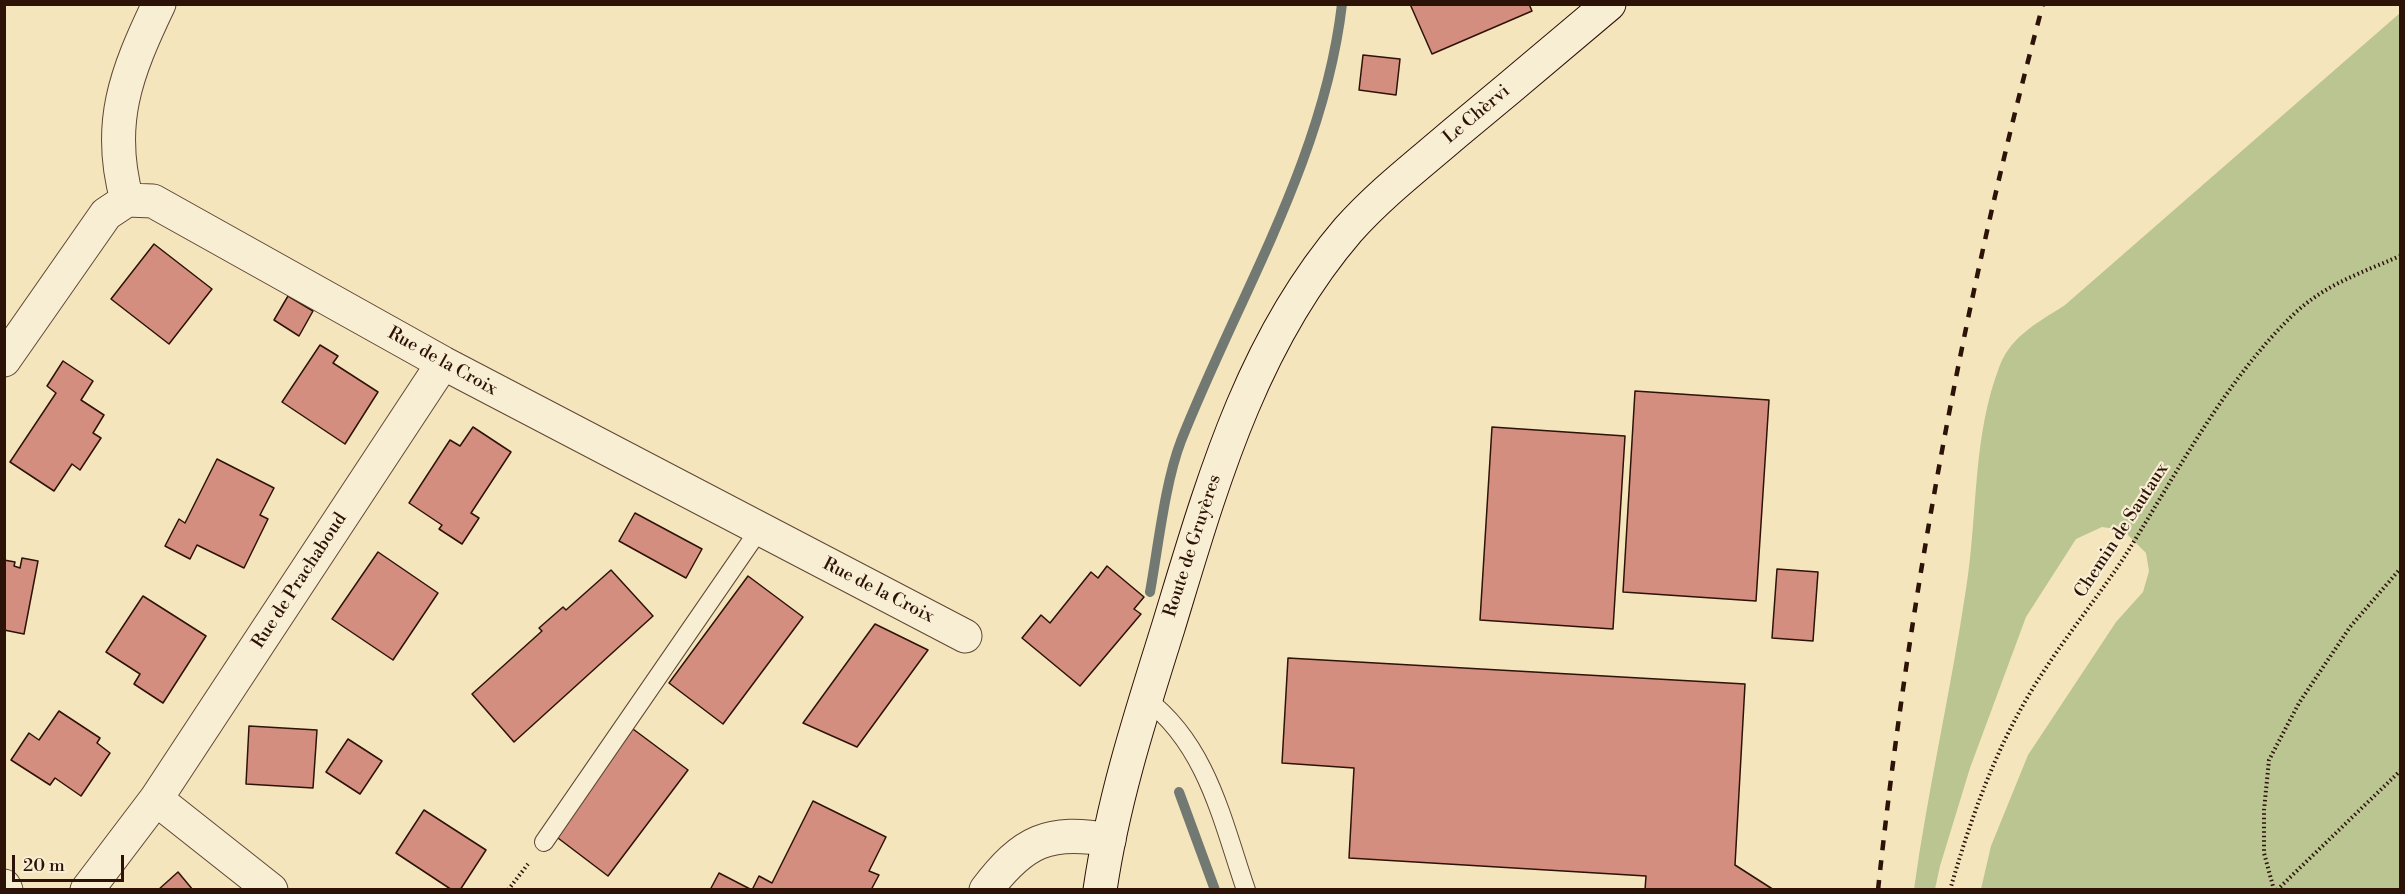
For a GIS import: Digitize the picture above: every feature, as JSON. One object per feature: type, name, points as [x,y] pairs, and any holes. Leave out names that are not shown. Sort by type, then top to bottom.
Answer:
[{"type":"street","points":[[4,360],[106,214],[127,200],[117,157],[118,119],[137,53],[159,4]]},
{"type":"street","name":"Le Chèrvi","points":[[1349,229],[1388,190],[1609,4]]},
{"type":"street","name":"Rue de la Croix","points":[[127,200],[141,198],[164,206],[443,363],[965,636]]},
{"type":"street","name":"Route de Gruyères","points":[[1100,890],[1120,787],[1215,477],[1252,380],[1300,295],[1349,229]]},
{"type":"street","name":"Rue de Prachaboud","points":[[87,890],[156,799],[443,363]]},
{"type":"street","points":[[156,799],[271,890]]},
{"type":"street","points":[[986,890],[1016,855],[1041,840],[1080,835],[1109,840]]},
{"type":"lane","points":[[544,842],[759,530]]},
{"type":"lane","points":[[1146,699],[1177,726],[1198,760],[1212,789],[1246,890]]},
{"type":"path","name":"Chemin de Sautaux","points":[[1950,890],[1979,797],[2018,714],[2122,560],[2199,434],[2259,353],[2294,313],[2324,289],[2400,256]]},
{"type":"path","points":[[2400,569],[2349,627],[2299,703],[2269,760],[2264,810],[2264,853],[2276,890],[2400,771]]},
{"type":"green space","points":[[2400,13],[2400,889],[1981,889],[1991,846],[2028,755],[2116,622],[2143,592],[2149,571],[2146,553],[2123,530],[2102,527],[2076,539],[2026,617],[1970,768],[1935,889],[1914,889],[1966,589],[1980,448],[1991,392],[2005,355],[2027,330],[2065,305]]},
{"type":"building","points":[[1410,4],[1529,4],[1532,11],[1432,54]]},
{"type":"building","points":[[1363,55],[1400,59],[1396,95],[1359,90]]},
{"type":"building","points":[[154,244],[212,289],[169,344],[111,299]]},
{"type":"building","points":[[288,296],[313,311],[299,336],[274,320]]},
{"type":"building","points":[[320,345],[338,356],[333,363],[378,392],[345,444],[282,402]]},
{"type":"building","points":[[63,361],[93,381],[81,400],[104,415],[93,433],[101,438],[80,470],[72,464],[54,491],[10,462],[56,393],[47,386]]},
{"type":"building","points":[[1635,391],[1769,400],[1756,601],[1623,592]]},
{"type":"building","points":[[473,427],[511,452],[471,513],[479,518],[462,544],[439,529],[442,525],[409,503],[450,440],[460,446]]},
{"type":"building","points":[[1492,427],[1625,436],[1613,629],[1480,620]]},
{"type":"building","points":[[217,459],[274,488],[260,515],[268,519],[244,568],[197,545],[190,559],[165,546],[179,519],[185,523]]},
{"type":"building","points":[[635,513],[702,549],[686,578],[619,541]]},
{"type":"building","points":[[378,552],[438,593],[393,660],[332,619]]},
{"type":"building","points":[[22,558],[38,561],[24,634],[4,630],[4,560],[15,562],[14,566],[20,568]]},
{"type":"building","points":[[1107,566],[1144,597],[1134,609],[1141,614],[1080,686],[1022,638],[1041,615],[1050,623],[1091,572],[1098,578]]},
{"type":"building","points":[[1777,569],[1818,572],[1813,641],[1772,638]]},
{"type":"building","points":[[611,570],[653,616],[514,742],[472,694],[542,631],[539,628],[563,607],[566,610]]},
{"type":"building","points":[[748,576],[803,617],[723,724],[669,683]]},
{"type":"building","points":[[143,596],[206,636],[163,703],[134,684],[140,674],[106,652]]},
{"type":"building","points":[[875,624],[928,650],[857,747],[803,723]]},
{"type":"building","points":[[1288,658],[1745,684],[1735,865],[1774,890],[1645,890],[1646,876],[1349,858],[1354,768],[1282,763]]},
{"type":"building","points":[[59,711],[100,738],[97,743],[110,753],[81,796],[55,778],[50,785],[11,760],[29,733],[39,740]]},
{"type":"building","points":[[249,726],[317,730],[313,788],[246,784]]},
{"type":"building","points":[[633,729],[688,770],[608,876],[554,835]]},
{"type":"building","points":[[348,739],[382,761],[360,794],[326,772]]},
{"type":"building","points":[[813,801],[886,837],[869,871],[879,875],[871,890],[752,890],[759,876],[772,883]]},
{"type":"building","points":[[424,810],[486,850],[460,890],[452,890],[396,853]]},
{"type":"building","points":[[178,872],[193,890],[158,890]]},
{"type":"building","points":[[719,873],[752,890],[710,890]]},
{"type":"waterway","points":[[1150,592],[1166,495],[1175,457],[1298,173],[1317,118],[1332,62],[1342,4]]},
{"type":"waterway","points":[[1179,792],[1215,890]]},
{"type":"railway","points":[[1878,890],[1906,666],[1943,444],[1989,223],[2043,4]]}]
